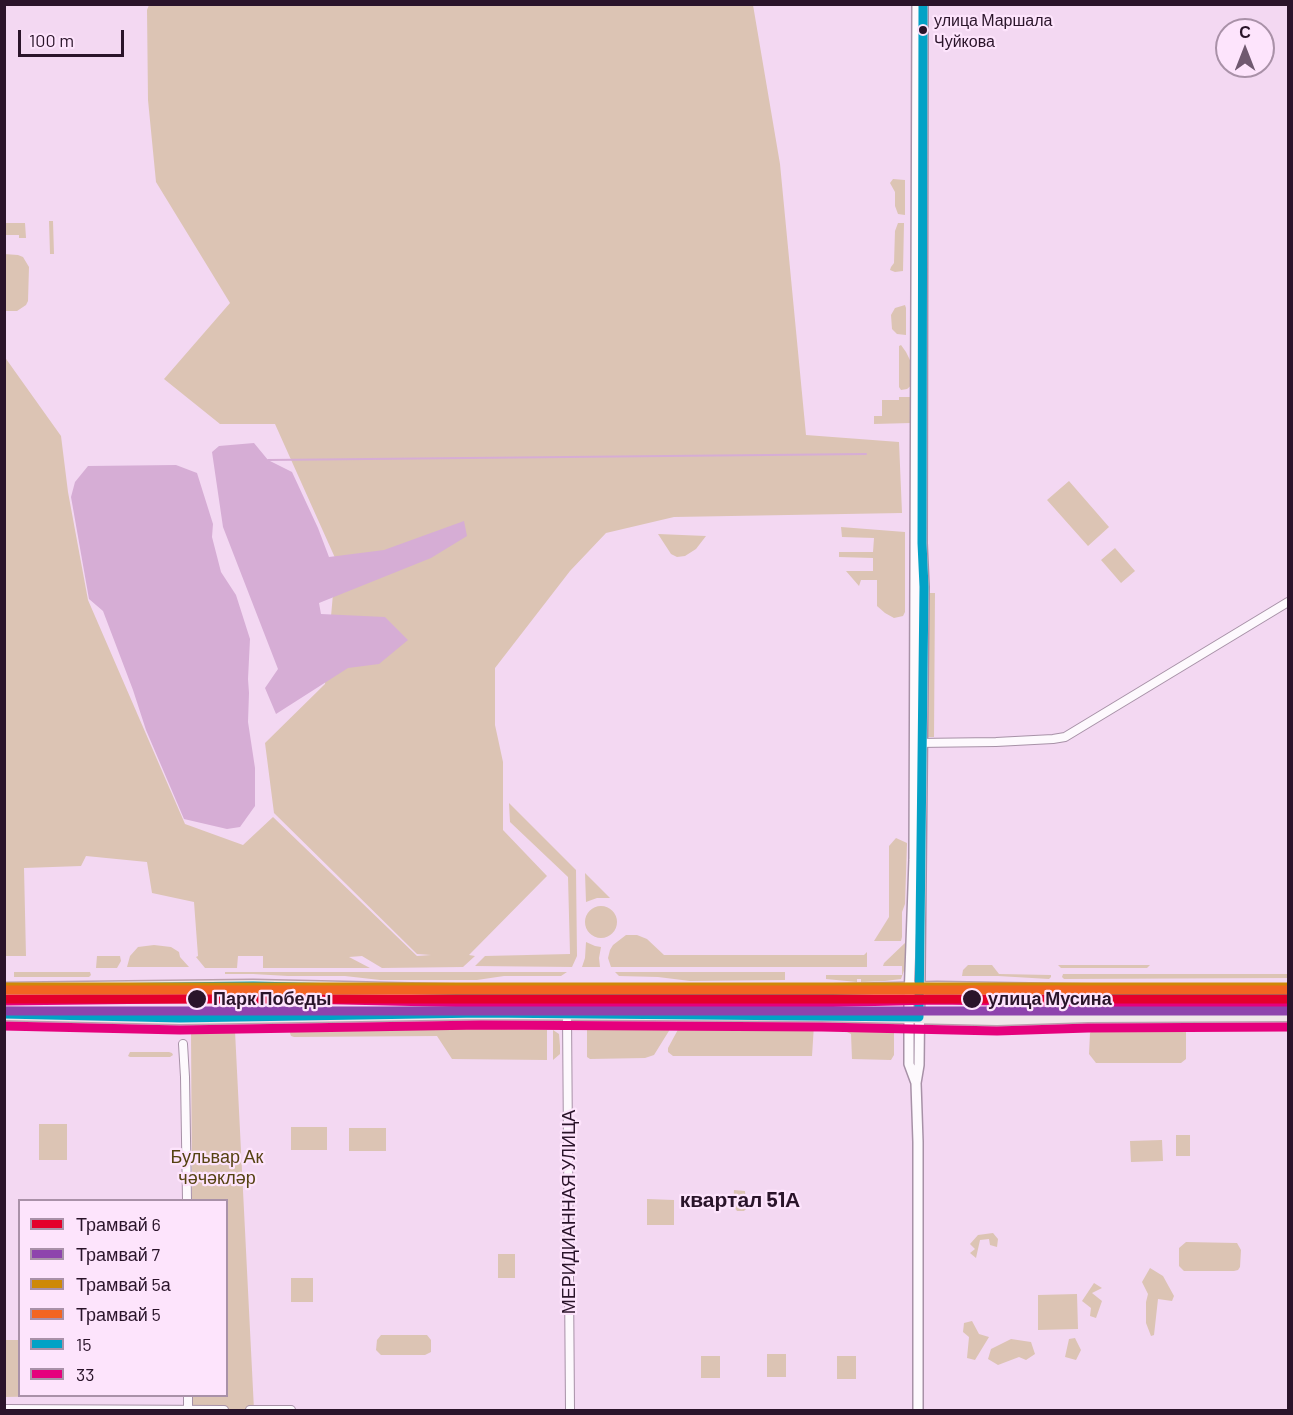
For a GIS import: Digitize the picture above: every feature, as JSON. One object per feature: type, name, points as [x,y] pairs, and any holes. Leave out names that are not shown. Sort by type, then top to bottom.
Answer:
[{"type":"main road","points":[[4,989],[272,986],[479,991],[812,991],[1002,988],[1288,991]]},
{"type":"main road","points":[[4,1014],[180,1018],[481,1013],[997,1019],[1288,1015]]},
{"type":"street","points":[[916,4],[918,743],[915,989],[909,1064],[916,1083],[918,1410]]},
{"type":"street","points":[[918,743],[924,587],[922,543],[923,4]]},
{"type":"street","points":[[918,743],[996,742],[1065,737],[1288,602]]},
{"type":"street","name":"МЕРИДИАННАЯ УЛИЦА","points":[[567,1014],[570,1410]]},
{"type":"street","points":[[183,1044],[187,1199]]},
{"type":"street","points":[[4,1409],[224,1410]]},
{"type":"street","points":[[250,1410],[291,1410]]},
{"type":"green space","points":[[149,5],[753,5],[780,164],[806,435],[899,442],[902,513],[674,517],[606,533],[570,571],[495,668],[495,725],[503,762],[503,830],[547,876],[469,955],[475,956],[463,967],[382,968],[362,956],[349,957],[370,968],[263,968],[263,956],[238,956],[237,968],[205,968],[196,957],[198,956],[194,902],[152,893],[147,862],[86,856],[81,866],[24,868],[26,956],[6,956],[5,967],[4,356],[61,436],[68,492],[88,600],[185,824],[243,845],[273,817],[417,956],[431,955],[417,954],[274,813],[265,743],[325,684],[336,560],[275,424],[220,424],[164,379],[230,303],[156,182],[148,100],[147,10]]},
{"type":"green space","points":[[893,179],[905,180],[905,215],[898,214],[895,206],[895,192],[890,183]]},
{"type":"green space","points":[[49,221],[53,221],[54,254],[50,254]]},
{"type":"green space","points":[[5,223],[25,223],[26,238],[19,238],[19,235],[6,235],[5,239]]},
{"type":"green space","points":[[898,223],[904,223],[903,271],[895,272],[890,270],[894,263],[895,231]]},
{"type":"green space","points":[[4,254],[23,257],[29,267],[28,301],[17,311],[5,311]]},
{"type":"green space","points":[[905,305],[906,335],[897,334],[892,329],[891,315],[895,308]]},
{"type":"green space","points":[[901,345],[913,366],[913,384],[901,390],[899,387],[899,346]]},
{"type":"green space","points":[[899,397],[912,399],[911,423],[874,424],[874,416],[882,416],[882,400],[899,400]]},
{"type":"green space","points":[[1069,481],[1109,527],[1088,546],[1047,500]]},
{"type":"green space","points":[[841,527],[905,532],[905,612],[903,616],[894,618],[877,606],[877,580],[861,580],[859,586],[846,571],[873,571],[873,558],[839,557],[839,552],[873,552],[874,538],[842,537]]},
{"type":"green space","points":[[658,534],[706,536],[696,549],[685,556],[677,557],[671,554]]},
{"type":"green space","points":[[1115,548],[1135,571],[1121,583],[1101,560]]},
{"type":"green space","points":[[928,593],[935,593],[934,737],[927,737]]},
{"type":"green space","points":[[509,803],[576,870],[577,956],[572,967],[475,966],[485,956],[570,954],[568,877],[510,822]]},
{"type":"green space","points":[[896,838],[907,843],[902,937],[901,941],[874,941],[889,917],[889,846]]},
{"type":"green space","points":[[585,873],[610,898],[597,898],[586,902]]},
{"type":"green space","points":[[601,906],[612,911],[617,922],[612,933],[601,938],[590,933],[585,922],[590,911]]},
{"type":"green space","points":[[626,935],[637,935],[647,939],[664,955],[864,955],[867,952],[867,967],[611,967],[608,958],[610,950]]},
{"type":"green space","points":[[586,942],[601,947],[600,967],[582,967]]},
{"type":"green space","points":[[906,942],[905,968],[901,979],[861,982],[861,979],[857,979],[857,982],[826,979],[826,975],[902,975],[902,966],[883,966]]},
{"type":"green space","points":[[154,945],[171,947],[179,952],[180,957],[189,967],[127,967],[130,956],[138,947]]},
{"type":"green space","points":[[97,956],[120,956],[121,961],[117,968],[96,968]]},
{"type":"green space","points":[[968,965],[992,965],[999,974],[1051,975],[1051,977],[1049,979],[962,976],[963,970]]},
{"type":"green space","points":[[1058,965],[1150,965],[1147,968],[1061,968]]},
{"type":"green space","points":[[14,972],[90,972],[91,975],[89,977],[14,977]]},
{"type":"green space","points":[[225,972],[567,972],[561,976],[504,976],[477,980],[380,980],[345,976],[225,974]]},
{"type":"green space","points":[[615,972],[785,972],[785,980],[690,981],[619,976]]},
{"type":"green space","points":[[1063,974],[1288,974],[1288,978],[1064,979]]},
{"type":"green space","points":[[829,1023],[894,1023],[894,1055],[891,1060],[852,1059],[851,1034]]},
{"type":"green space","points":[[681,1024],[814,1025],[812,1056],[673,1056],[668,1052],[668,1048]]},
{"type":"green space","points":[[1180,1024],[1186,1030],[1186,1059],[1181,1063],[1096,1063],[1089,1054],[1090,1033],[1096,1025]]},
{"type":"green space","points":[[482,1025],[501,1029],[547,1030],[547,1060],[452,1059],[437,1036],[294,1037],[290,1033],[291,1026]]},
{"type":"green space","points":[[672,1026],[654,1055],[645,1058],[590,1059],[587,1057],[587,1029]]},
{"type":"green space","points":[[553,1030],[559,1034],[560,1054],[553,1060]]},
{"type":"green space","name":"Бульвар Ак чәчәкләр","points":[[191,1031],[235,1031],[254,1410],[193,1410],[193,1397],[228,1397],[228,1199],[192,1199]]},
{"type":"green space","points":[[130,1052],[169,1052],[173,1055],[170,1057],[130,1057],[128,1056]]},
{"type":"green space","points":[[39,1124],[67,1124],[67,1160],[39,1160]]},
{"type":"green space","points":[[291,1127],[327,1127],[327,1150],[291,1150]]},
{"type":"green space","points":[[349,1128],[386,1128],[386,1151],[349,1151]]},
{"type":"green space","points":[[1176,1135],[1190,1135],[1190,1156],[1176,1156]]},
{"type":"green space","points":[[1162,1140],[1163,1161],[1131,1162],[1130,1141]]},
{"type":"green space","points":[[734,1190],[745,1191],[746,1209],[744,1211],[737,1211],[733,1205]]},
{"type":"green space","points":[[647,1199],[674,1200],[674,1225],[647,1225]]},
{"type":"green space","points":[[993,1233],[998,1239],[997,1247],[990,1245],[989,1239],[980,1240],[976,1258],[970,1253],[975,1249],[970,1244],[978,1235]]},
{"type":"green space","points":[[1186,1242],[1237,1243],[1241,1250],[1240,1267],[1234,1271],[1184,1271],[1179,1266],[1179,1248]]},
{"type":"green space","points":[[498,1254],[515,1254],[515,1278],[498,1278]]},
{"type":"green space","points":[[1150,1268],[1163,1276],[1174,1296],[1172,1301],[1158,1299],[1154,1335],[1151,1336],[1146,1323],[1148,1294],[1142,1282]]},
{"type":"green space","points":[[291,1278],[313,1278],[313,1302],[291,1302]]},
{"type":"green space","points":[[1094,1283],[1102,1288],[1092,1293],[1102,1301],[1096,1318],[1090,1316],[1091,1308],[1082,1301]]},
{"type":"green space","points":[[1077,1294],[1078,1329],[1038,1330],[1038,1295]]},
{"type":"green space","points":[[972,1321],[979,1334],[989,1337],[975,1360],[967,1358],[969,1337],[963,1332],[964,1323]]},
{"type":"green space","points":[[381,1335],[427,1335],[431,1340],[431,1352],[425,1355],[381,1355],[376,1350],[377,1340]]},
{"type":"green space","points":[[1075,1338],[1081,1350],[1076,1360],[1065,1357],[1069,1339]]},
{"type":"green space","points":[[1011,1339],[1031,1342],[1035,1354],[1026,1360],[1019,1357],[998,1365],[988,1359],[991,1349]]},
{"type":"green space","points":[[4,1340],[18,1340],[18,1397],[5,1397]]},
{"type":"green space","points":[[767,1354],[786,1354],[786,1377],[767,1377]]},
{"type":"green space","points":[[701,1356],[720,1356],[720,1378],[701,1378]]},
{"type":"green space","points":[[837,1356],[856,1356],[856,1379],[837,1379]]},
{"type":"shaded area","points":[[254,443],[268,460],[292,472],[329,557],[384,550],[464,521],[467,536],[431,558],[319,603],[321,614],[385,617],[408,640],[379,664],[348,668],[276,714],[265,688],[278,669],[223,527],[212,452],[219,446]]},
{"type":"shaded area","points":[[176,465],[197,473],[213,524],[212,537],[221,572],[236,595],[250,639],[248,722],[255,768],[255,806],[240,827],[227,829],[184,819],[146,730],[103,611],[89,599],[71,497],[75,482],[88,466]]},
{"type":"waterway","points":[[268,460],[866,454]]},
{"type":"tram line","name":"5а","points":[[4,987],[1288,987]]},
{"type":"tram line","name":"5","points":[[4,990],[1288,990]]},
{"type":"tram line","name":"6","points":[[4,999],[1288,999]]},
{"type":"tram line","name":"7","points":[[4,1011],[1288,1011]]},
{"type":"transit line","name":"15","points":[[4,1014],[180,1018],[481,1013],[919,1017],[924,587],[922,543],[923,4]]},
{"type":"transit line","name":"15","points":[[4,989],[253,986],[479,991],[812,991],[937,988],[1288,991]]},
{"type":"transit line","name":"33","points":[[4,1001],[253,998],[479,1003],[812,1003],[937,1000],[1288,1003]]},
{"type":"transit line","name":"33","points":[[4,1026],[180,1030],[481,1025],[822,1027],[997,1031],[1288,1027]]},
{"type":"place","name":"улица Маршала Чуйкова","points":[[923,30]]},
{"type":"place","name":"Парк Победы","points":[[197,999]]},
{"type":"place","name":"улица Мусина","points":[[972,999]]},
{"type":"district","name":"квартал 51А","points":[[740,1200]]}]
